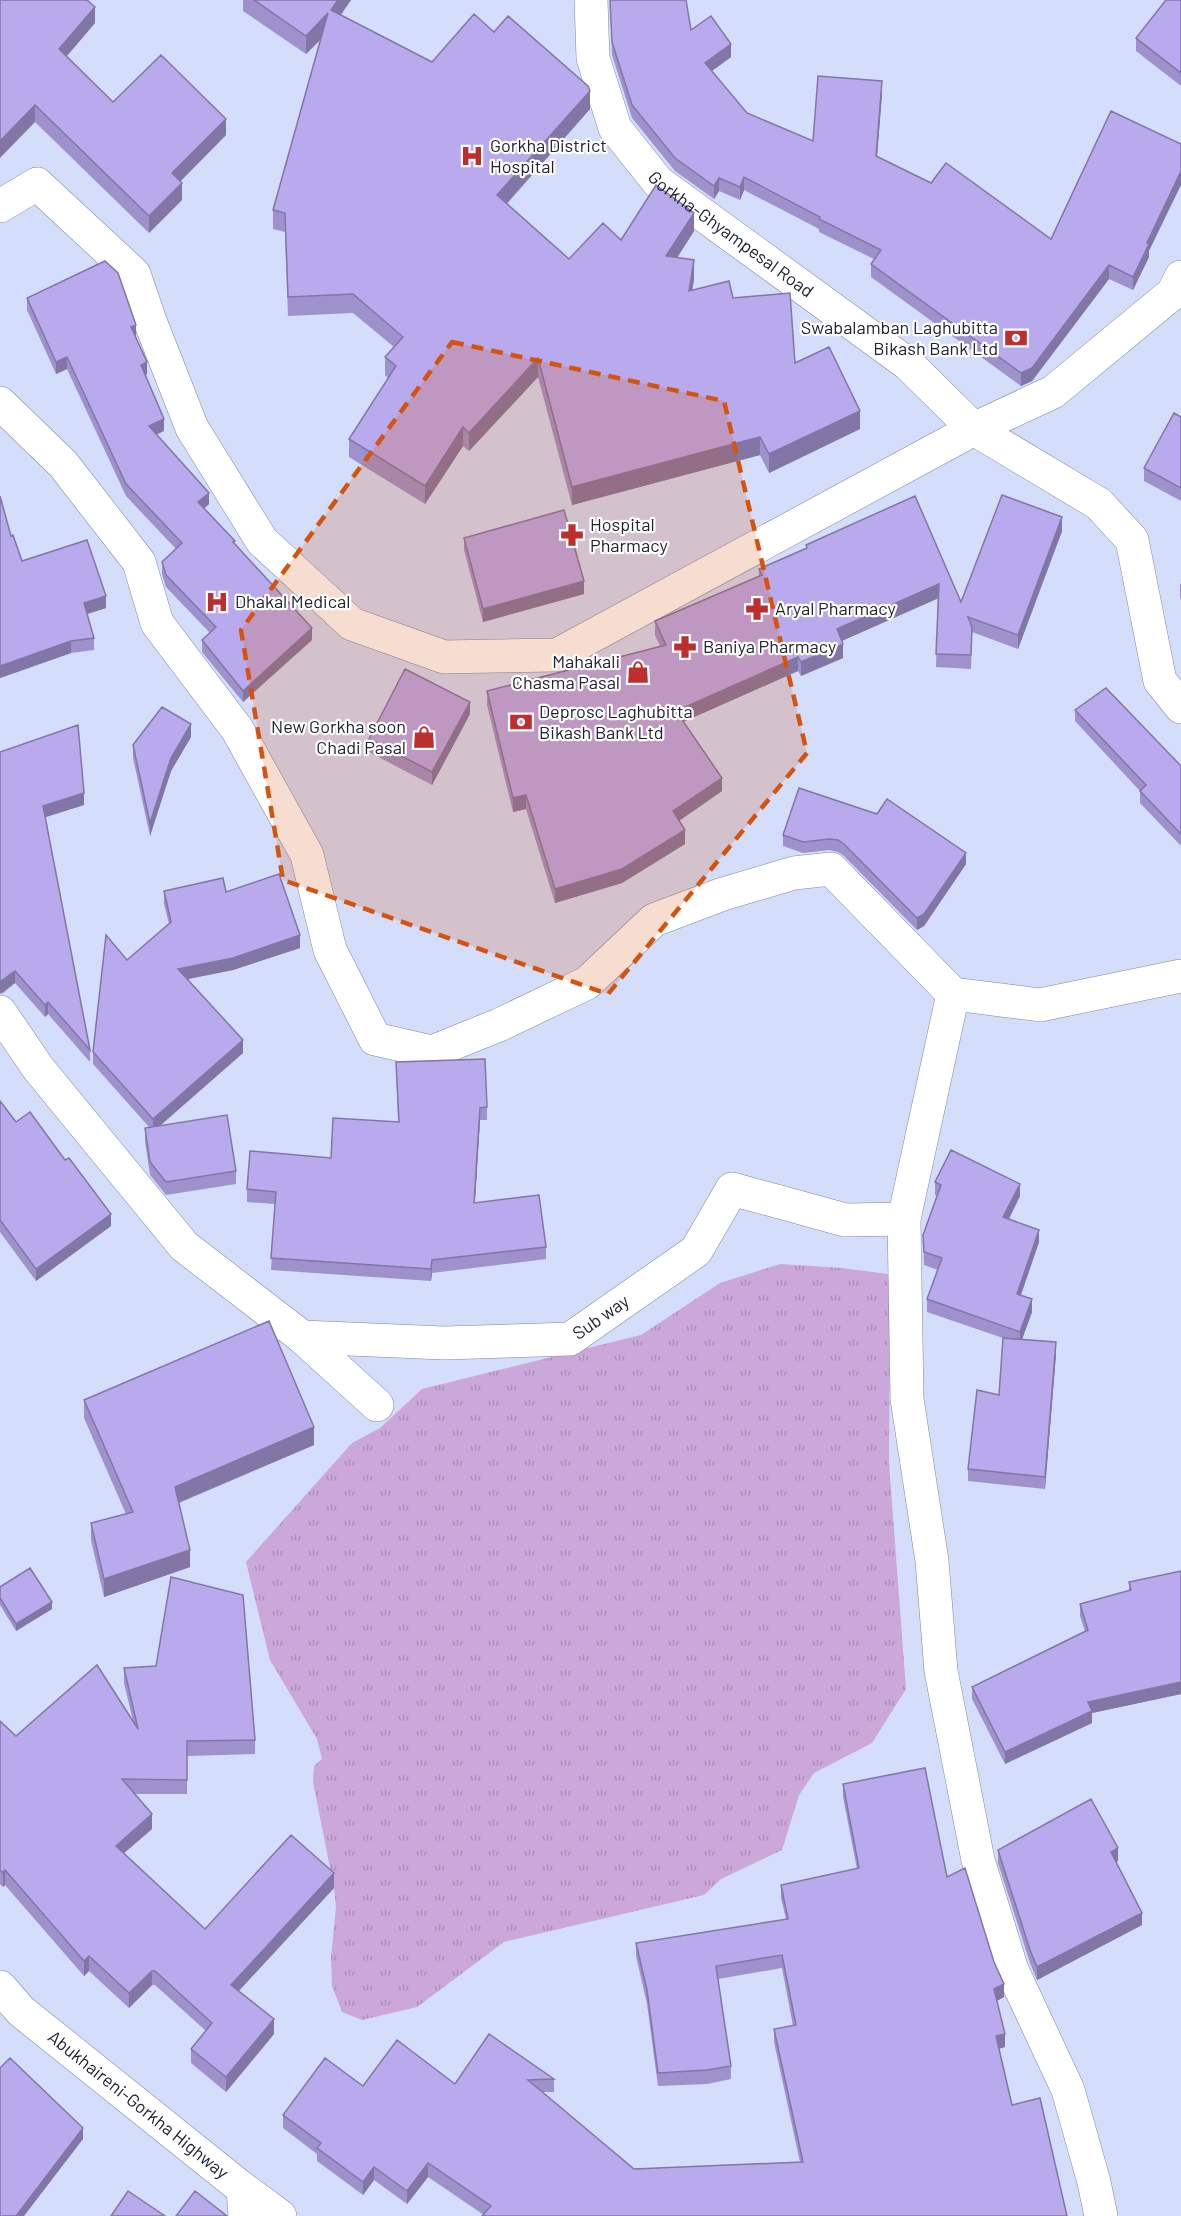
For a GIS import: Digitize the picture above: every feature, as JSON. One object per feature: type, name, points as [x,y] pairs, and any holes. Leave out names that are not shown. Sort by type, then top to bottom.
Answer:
[{"type":"street","name":"Gorkha-Ghyampesal Road","points":[[591,0],[593,58],[615,128],[658,182],[908,364],[974,429],[1099,504],[1132,540],[1160,681],[1181,707]]},
{"type":"street","points":[[0,206],[37,184],[134,274],[192,428],[262,541],[352,624],[444,657],[557,655],[974,429],[1053,392],[1173,294],[1181,277]]},
{"type":"street","points":[[0,403],[63,464],[139,562],[157,623],[237,729],[307,855],[330,950],[375,1039],[432,1052],[499,1025],[587,983],[654,920],[723,894],[794,873],[831,869],[953,994],[1040,1005],[1181,975]]},
{"type":"street","points":[[953,994],[904,1219],[907,1399],[932,1561],[940,1671],[978,1860],[1012,1970],[1068,2090],[1094,2182],[1101,2216]]},
{"type":"street","points":[[0,1012],[38,1068],[184,1246],[302,1337],[376,1405]]},
{"type":"street","name":"Sub way","points":[[302,1337],[444,1343],[570,1339],[696,1251],[732,1189],[845,1220],[904,1219]]},
{"type":"street","name":"Abukhaireni-Gorkha Highway","points":[[0,1987],[21,2011],[244,2203],[279,2216]]},
{"type":"highlighted area","points":[[452,342],[724,401],[807,753],[608,994],[283,880],[241,630]]},
{"type":"green space","points":[[780,1264],[888,1274],[890,1283],[889,1463],[906,1689],[872,1743],[814,1773],[799,1795],[782,1850],[721,1879],[704,1895],[504,1942],[417,2007],[362,2020],[342,2012],[332,1986],[331,1957],[336,1907],[334,1888],[313,1782],[314,1766],[322,1759],[317,1739],[270,1660],[246,1562],[352,1443],[380,1428],[422,1389],[641,1335],[720,1283]]},
{"type":"building","points":[[0,0],[87,0],[95,7],[59,49],[113,102],[161,55],[226,119],[172,173],[182,183],[149,216],[35,105],[0,141]]},
{"type":"building","points":[[254,0],[338,0],[331,10],[432,62],[474,14],[494,32],[508,16],[588,86],[590,91],[497,195],[569,259],[603,223],[621,240],[656,185],[694,213],[666,256],[694,260],[689,291],[729,281],[733,298],[790,293],[795,363],[829,347],[860,411],[769,454],[760,437],[572,487],[538,358],[469,433],[463,427],[425,486],[349,439],[396,366],[385,357],[403,337],[353,294],[288,297],[285,213],[273,210],[328,13],[306,36]]},
{"type":"building","points":[[610,0],[686,0],[691,30],[711,16],[731,44],[705,63],[747,113],[813,141],[818,76],[882,81],[876,156],[931,183],[946,163],[1051,239],[1111,111],[1181,144],[1181,171],[1133,277],[1109,265],[1032,368],[1021,373],[871,264],[881,250],[744,177],[740,187],[719,178],[714,186],[675,158],[632,105],[612,42]]},
{"type":"building","points":[[1166,0],[1181,0],[1181,73],[1136,38]]},
{"type":"building","points":[[105,261],[118,273],[136,325],[131,327],[147,362],[141,365],[164,419],[149,426],[209,493],[198,502],[312,628],[243,691],[202,640],[216,627],[166,575],[162,562],[182,543],[126,484],[67,357],[56,362],[27,298]]},
{"type":"building","points":[[1174,413],[1181,417],[1181,488],[1144,468]]},
{"type":"building","points":[[1002,495],[1062,517],[1018,635],[968,617],[972,627],[971,655],[936,654],[939,584],[837,629],[843,644],[801,662],[798,657],[676,711],[722,778],[673,811],[685,830],[622,869],[555,889],[526,795],[513,798],[487,691],[666,645],[655,621],[762,575],[759,569],[807,548],[806,545],[915,496],[961,602]]},
{"type":"building","points":[[0,496],[11,536],[13,535],[22,561],[87,540],[106,596],[84,603],[94,638],[71,641],[0,666]]},
{"type":"building","points":[[564,510],[584,581],[483,609],[464,538]]},
{"type":"building","points":[[405,669],[470,702],[432,772],[369,739]]},
{"type":"building","points":[[1106,688],[1181,766],[1181,834],[1140,791],[1146,785],[1075,710]]},
{"type":"building","points":[[162,707],[191,724],[171,758],[150,823],[133,745]]},
{"type":"building","points":[[78,725],[84,793],[43,806],[90,1050],[48,1002],[45,1005],[15,971],[0,982],[0,752]]},
{"type":"building","points":[[799,788],[877,814],[887,799],[966,853],[924,914],[917,918],[838,840],[803,842],[783,835]]},
{"type":"building","points":[[279,874],[300,935],[233,958],[178,969],[243,1040],[153,1119],[93,1052],[106,935],[127,960],[171,922],[164,891],[223,878],[226,892]]},
{"type":"building","points":[[485,1059],[487,1107],[480,1108],[474,1203],[539,1195],[546,1247],[432,1260],[431,1269],[271,1258],[276,1192],[247,1189],[250,1151],[331,1158],[333,1118],[399,1122],[396,1062]]},
{"type":"building","points":[[0,1101],[16,1122],[30,1112],[65,1160],[69,1158],[111,1214],[36,1269],[0,1220]]},
{"type":"building","points":[[227,1115],[236,1171],[166,1182],[150,1162],[145,1128]]},
{"type":"building","points":[[951,1150],[1020,1184],[1003,1217],[1039,1230],[1017,1294],[1032,1299],[1020,1332],[927,1299],[942,1258],[924,1252],[923,1235],[941,1185],[935,1182]]},
{"type":"building","points":[[269,1321],[314,1427],[175,1487],[190,1550],[104,1579],[91,1523],[133,1512],[84,1400]]},
{"type":"building","points":[[1003,1338],[1056,1342],[1045,1477],[968,1469],[977,1390],[999,1395]]},
{"type":"building","points":[[30,1568],[52,1602],[16,1624],[0,1598],[0,1587]]},
{"type":"building","points":[[1181,1571],[1181,1682],[1088,1702],[1092,1711],[1005,1752],[972,1687],[1088,1630],[1080,1604],[1131,1590],[1129,1582]]},
{"type":"building","points":[[171,1577],[243,1595],[255,1740],[187,1741],[187,1780],[122,1779],[152,1814],[116,1846],[205,1929],[291,1835],[334,1873],[231,1985],[274,2019],[226,2077],[191,2049],[212,2023],[155,1971],[152,1971],[129,1993],[89,1956],[84,1961],[5,1870],[3,1873],[0,1870],[0,1721],[16,1736],[97,1665],[138,1729],[124,1668],[156,1666]]},
{"type":"building","points":[[925,1768],[947,1877],[965,1868],[994,1962],[1004,1984],[994,1989],[1005,2034],[996,2036],[1012,2105],[1040,2098],[1067,2216],[482,2216],[491,2206],[428,2163],[407,2191],[374,2167],[363,2182],[317,2148],[321,2143],[283,2115],[325,2058],[363,2086],[397,2040],[455,2084],[489,2034],[554,2079],[528,2080],[634,2169],[803,2162],[774,2029],[796,2025],[782,1955],[716,1966],[731,2066],[658,2073],[647,1990],[636,1943],[788,1919],[781,1885],[859,1868],[843,1784]]},
{"type":"building","points":[[1091,1799],[1118,1848],[1111,1852],[1142,1913],[1037,1967],[998,1850]]},
{"type":"building","points":[[10,2058],[83,2128],[16,2216],[0,2216],[0,2068]]},
{"type":"building","points":[[128,2191],[165,2216],[111,2216]]},
{"type":"building","points":[[195,2191],[227,2216],[176,2216]]},
{"type":"place","name":"Gorkha District Hospital","points":[[472,156]]},
{"type":"place","name":"Swabalamban Laghubitta Bikash Bank Ltd","points":[[1016,338]]},
{"type":"place","name":"Hospital Pharmacy","points":[[572,535]]},
{"type":"place","name":"Dhakal Medical","points":[[217,602]]},
{"type":"place","name":"Aryal Pharmacy","points":[[757,609]]},
{"type":"place","name":"Baniya Pharmacy","points":[[685,647]]},
{"type":"place","name":"Mahakali Chasma Pasal","points":[[638,672]]},
{"type":"place","name":"Deprosc Laghubitta Bikash Bank Ltd","points":[[521,722]]},
{"type":"place","name":"New Gorkha soon Chadi Pasal","points":[[424,737]]}]
